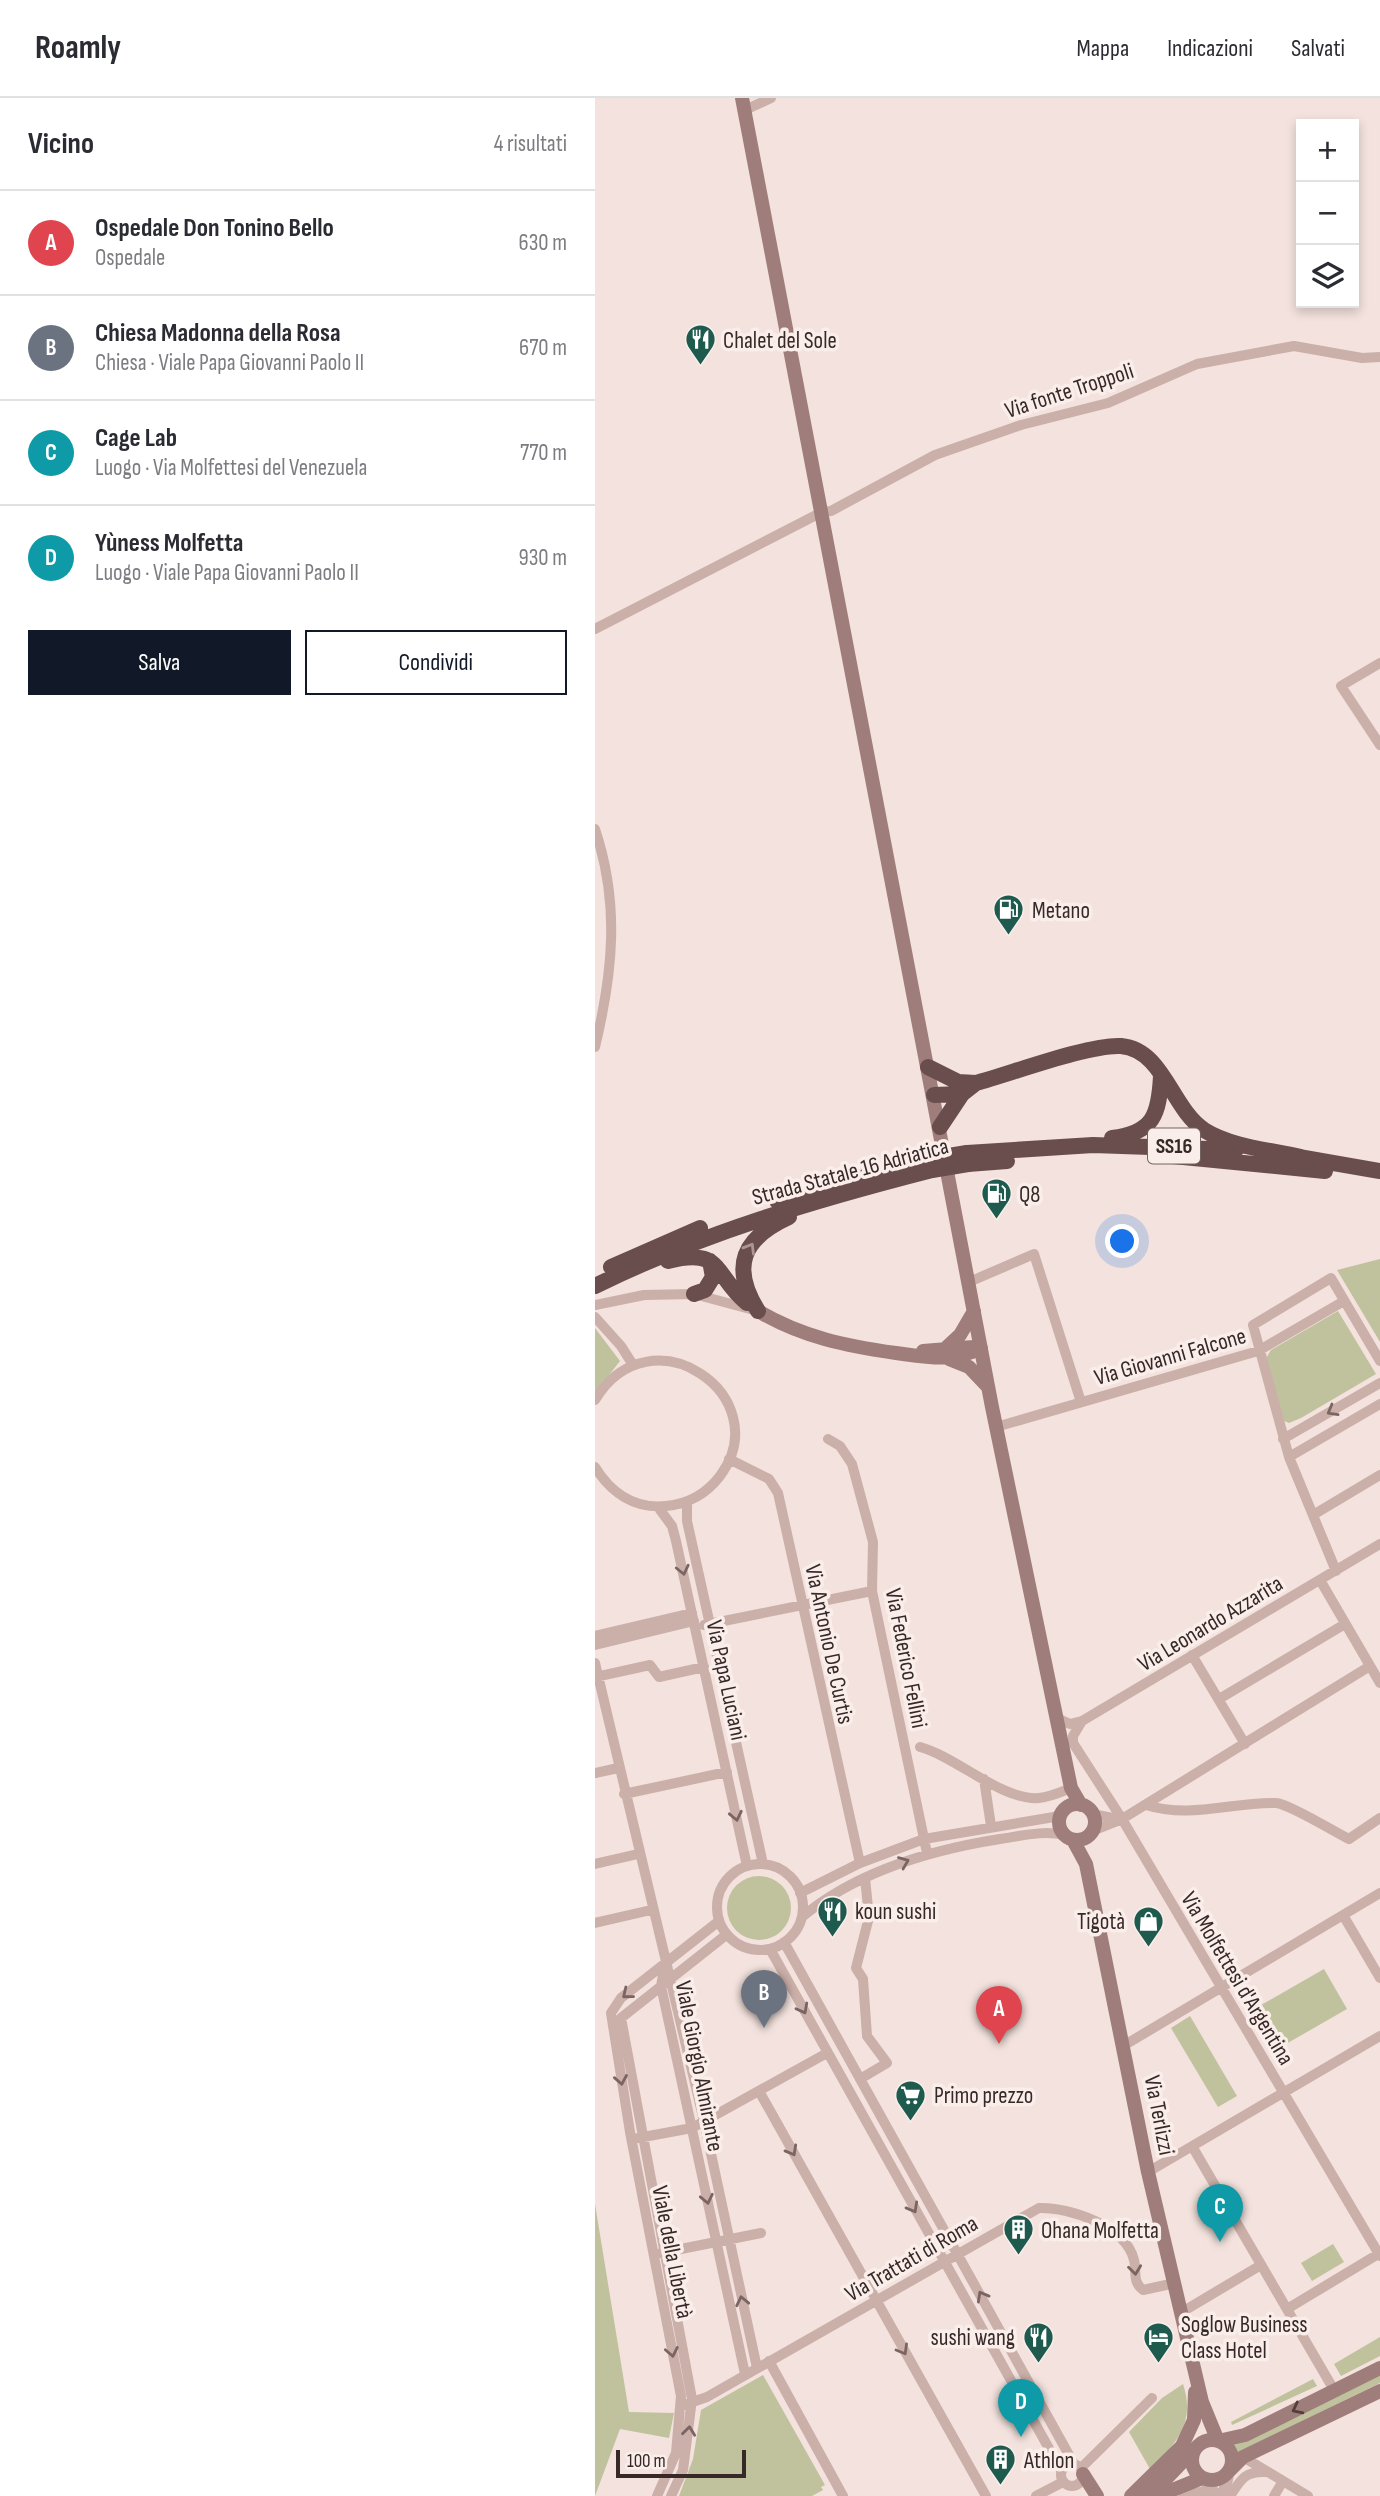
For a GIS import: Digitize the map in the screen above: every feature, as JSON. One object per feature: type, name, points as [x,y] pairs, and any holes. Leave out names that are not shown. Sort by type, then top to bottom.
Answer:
[{"type":"highway","points":[[934,1095],[1090,1051],[1120,1046],[1138,1051],[1152,1061],[1190,1119],[1206,1131],[1224,1139],[1301,1157]]},
{"type":"highway","points":[[928,1067],[960,1088]]},
{"type":"highway","points":[[1042,1147],[1127,1136],[1147,1127],[1160,1107],[1161,1076]]},
{"type":"highway","points":[[940,1127],[960,1088]]},
{"type":"highway","name":"Strada Statale 16 Adriatica","points":[[595,1274],[676,1237],[758,1206],[931,1165],[1042,1147],[1165,1145],[1301,1157],[1380,1171]]},
{"type":"highway","name":"Strada Statale 16 Adriatica","points":[[967,1159],[1179,1156],[1275,1165],[1380,1182]]},
{"type":"highway","name":"Strada Statale 16 Adriatica","points":[[595,1286],[717,1232],[931,1165]]},
{"type":"highway","points":[[758,1311],[742,1278],[744,1258],[754,1240],[770,1226],[849,1191]]},
{"type":"highway","points":[[621,1273],[691,1255],[710,1261],[742,1298],[758,1311]]},
{"type":"highway","points":[[694,1294],[705,1290],[713,1277],[710,1261]]},
{"type":"main road","points":[[744,104],[988,1388],[1075,1805]]},
{"type":"main road","points":[[758,1311],[778,1323],[833,1343],[895,1353],[946,1353],[981,1348]]},
{"type":"main road","points":[[946,1353],[974,1311]]},
{"type":"main road","points":[[946,1353],[969,1367],[988,1388]]},
{"type":"main road","name":"Via Terlizzi","points":[[1086,1864],[1059,1826],[1075,1805],[1091,1833],[1086,1864],[1148,2172],[1202,2402],[1218,2441]]},
{"type":"main road","points":[[1068,1837],[1091,1833]]},
{"type":"main road","points":[[1138,2496],[1165,2480],[1194,2450],[1207,2441],[1245,2435],[1380,2368]]},
{"type":"main road","name":"Via Terlizzi","points":[[1196,2373],[1221,2426],[1240,2431],[1267,2424]]},
{"type":"main road","name":"Via Terlizzi","points":[[1131,2496],[1182,2446],[1190,2432],[1194,2420],[1196,2373]]},
{"type":"main road","points":[[1158,2496],[1202,2478],[1217,2480],[1243,2457],[1380,2391]]},
{"type":"main road","name":"Via Terlizzi","points":[[1194,2450],[1202,2423],[1202,2402]]},
{"type":"main road","points":[[1218,2441],[1229,2450],[1229,2471]]},
{"type":"main road","points":[[1194,2450],[1193,2469],[1202,2478]]},
{"type":"main road","points":[[1080,2472],[1097,2496]]},
{"type":"street","points":[[744,104],[771,98]]},
{"type":"street","name":"Via fonte Troppoli","points":[[595,629],[822,512],[831,511],[935,455],[1021,425],[1108,403],[1197,364],[1294,346],[1363,358],[1380,357]]},
{"type":"street","points":[[1380,663],[1341,686],[1380,745]]},
{"type":"street","points":[[595,829],[613,909],[603,1013],[595,1047]]},
{"type":"street","points":[[969,1282],[1034,1254],[1081,1402]]},
{"type":"street","points":[[1336,1571],[1289,1457],[1253,1325],[1331,1278],[1380,1361]]},
{"type":"street","points":[[595,1305],[644,1295],[694,1294],[758,1311]]},
{"type":"street","name":"Via Giovanni Falcone","points":[[996,1427],[1258,1351],[1344,1301]]},
{"type":"street","points":[[595,1317],[621,1346],[633,1365]]},
{"type":"street","points":[[595,1400],[610,1380],[633,1365],[648,1361],[678,1362],[711,1381],[725,1399],[731,1413],[733,1444],[729,1459],[713,1485],[687,1502],[659,1507],[633,1502],[621,1496],[595,1467]]},
{"type":"street","points":[[1283,1439],[1380,1382]]},
{"type":"street","points":[[1289,1457],[1380,1404]]},
{"type":"street","name":"Via Federico Fellini","points":[[828,1439],[840,1446],[852,1464],[873,1542],[871,1591],[927,1853]]},
{"type":"street","name":"Via Antonio De Curtis","points":[[729,1459],[769,1479],[778,1493],[860,1863]]},
{"type":"street","points":[[1313,1514],[1380,1475]]},
{"type":"street","name":"Via Papa Luciani","points":[[687,1502],[687,1521],[763,1864]]},
{"type":"street","name":"Via Papa Luciani","points":[[659,1507],[672,1526],[747,1866]]},
{"type":"street","name":"Via Leonardo Azzarita","points":[[1082,1721],[1380,1544]]},
{"type":"street","points":[[1320,1580],[1380,1683]]},
{"type":"street","points":[[595,1636],[694,1620],[709,1623],[871,1591]]},
{"type":"street","points":[[595,1645],[694,1620]]},
{"type":"street","points":[[1219,1699],[1345,1624]]},
{"type":"street","points":[[1192,1656],[1245,1744]]},
{"type":"street","name":"Viale Giorgio Almirante","points":[[595,1663],[596,1677],[664,1965],[692,2127],[745,2374]]},
{"type":"street","points":[[596,1677],[650,1665],[659,1677],[704,1667]]},
{"type":"street","points":[[1091,1833],[1146,1805],[1370,1666]]},
{"type":"street","points":[[1057,1718],[1070,1724],[1082,1721]]},
{"type":"street","points":[[1075,1805],[1072,1761],[1078,1751],[1073,1736],[1082,1721]]},
{"type":"street","points":[[920,1747],[949,1758],[984,1779],[1025,1797],[1075,1805],[1122,1819]]},
{"type":"street","points":[[722,1752],[737,1749]]},
{"type":"street","name":"Via Molfettesi d'Argentina","points":[[1078,1751],[1122,1819],[1380,2254]]},
{"type":"street","points":[[595,1773],[618,1768]]},
{"type":"street","points":[[624,1794],[727,1772]]},
{"type":"street","points":[[984,1779],[991,1826]]},
{"type":"street","points":[[1146,1805],[1167,1811],[1200,1812],[1279,1803],[1349,1839],[1380,1818]]},
{"type":"street","points":[[800,1893],[860,1863],[924,1839],[991,1826],[1028,1824],[1075,1805]]},
{"type":"street","points":[[801,1917],[800,1893],[786,1873],[763,1864],[747,1866],[725,1882],[718,1894],[719,1921],[726,1935],[746,1948],[770,1949],[792,1936],[801,1917],[818,1903],[865,1878],[927,1853],[1029,1834],[1068,1837]]},
{"type":"street","points":[[595,1864],[638,1854]]},
{"type":"street","points":[[851,2096],[887,2063],[867,2036],[863,1979],[856,1968],[869,1917],[865,1878]]},
{"type":"street","points":[[1123,2046],[1380,1893]]},
{"type":"street","points":[[595,1923],[652,1910]]},
{"type":"street","points":[[1343,1915],[1380,1978]]},
{"type":"street","points":[[719,1921],[621,1998],[611,2013],[621,2018],[726,1935]]},
{"type":"street","points":[[784,1942],[1080,2472],[1089,2496]]},
{"type":"street","points":[[770,1949],[1076,2496]]},
{"type":"street","name":"Viale Giorgio Almirante","points":[[665,1983],[704,2121],[757,2368]]},
{"type":"street","name":"Viale della Libertà","points":[[611,2013],[653,2254],[687,2405],[675,2453],[657,2496]]},
{"type":"street","name":"Viale della Libertà","points":[[621,2018],[665,2252],[687,2405],[683,2470],[671,2496]]},
{"type":"street","points":[[1148,2172],[1380,2036]]},
{"type":"street","points":[[631,2139],[692,2127],[827,2053]]},
{"type":"street","points":[[759,2091],[986,2496]]},
{"type":"street","points":[[1192,2146],[1334,2390]]},
{"type":"street","points":[[886,2158],[899,2151]]},
{"type":"street","name":"Via Trattati di Roma","points":[[687,2405],[1039,2208],[1076,2213],[1108,2228],[1131,2252],[1139,2287],[1143,2290],[1175,2283]]},
{"type":"street","points":[[653,2254],[761,2233]]},
{"type":"street","points":[[1287,2309],[1380,2254]]},
{"type":"street","points":[[1182,2312],[1261,2265]]},
{"type":"street","points":[[1001,2366],[1016,2358]]},
{"type":"street","points":[[769,2361],[843,2496]]},
{"type":"street","points":[[1036,2496],[1067,2484],[1152,2398]]},
{"type":"street","points":[[1243,2457],[1308,2496]]},
{"type":"street","points":[[1062,2470],[1080,2472]]},
{"type":"street","points":[[1223,2496],[1229,2471]]},
{"type":"street","points":[[1230,2496],[1243,2476],[1251,2471],[1268,2472]]},
{"type":"street","points":[[1202,2478],[1217,2496]]},
{"type":"street","points":[[1274,2496],[1283,2481]]},
{"type":"street","points":[[1185,2496],[1201,2493],[1206,2496]]},
{"type":"green space","points":[[1380,1259],[1380,1342],[1337,1270]]},
{"type":"green space","points":[[1338,1311],[1376,1374],[1301,1418],[1289,1423],[1284,1421],[1265,1360],[1271,1350]]},
{"type":"green space","points":[[595,1328],[620,1361],[595,1393]]},
{"type":"green space","points":[[759,1876],[771,1878],[782,1885],[789,1896],[789,1920],[782,1931],[771,1938],[759,1940],[747,1938],[736,1931],[729,1920],[727,1908],[729,1896],[736,1885],[747,1878]]},
{"type":"green space","points":[[1324,1969],[1347,2009],[1272,2052],[1249,2012]]},
{"type":"green space","points":[[1190,2016],[1237,2096],[1218,2107],[1171,2028]]},
{"type":"green space","points":[[595,2204],[629,2412],[674,2413],[669,2438],[620,2429],[595,2496]]},
{"type":"green space","points":[[1333,2244],[1344,2262],[1312,2281],[1301,2263]]},
{"type":"green space","points":[[1380,2337],[1380,2356],[1341,2376],[1334,2364]]},
{"type":"green space","points":[[1380,2374],[1380,2383],[1251,2446],[1237,2458],[1228,2442]]},
{"type":"green space","points":[[763,2375],[825,2485],[821,2487],[823,2490],[812,2496],[679,2496],[693,2459],[701,2410]]},
{"type":"green space","points":[[1313,2379],[1317,2386],[1232,2425],[1231,2422]]},
{"type":"green space","points":[[1183,2384],[1187,2410],[1181,2432],[1168,2451],[1150,2469],[1129,2432],[1162,2398]]},
{"type":"place","name":"Chalet del Sole","points":[[700,367]]},
{"type":"place","name":"Metano","points":[[1009,937]]},
{"type":"place","name":"Q8","points":[[996,1221]]},
{"type":"place","name":"koun sushi","points":[[832,1938]]},
{"type":"place","name":"Tigotà","points":[[1148,1948]]},
{"type":"place","name":"Chiesa Madonna della Rosa","points":[[764,2028]]},
{"type":"place","name":"Ospedale Don Tonino Bello","points":[[999,2044]]},
{"type":"place","name":"Primo prezzo","points":[[911,2122]]},
{"type":"place","name":"Cage Lab","points":[[1220,2242]]},
{"type":"place","name":"Ohana Molfetta","points":[[1018,2257]]},
{"type":"place","name":"sushi wang","points":[[1038,2364]]},
{"type":"place","name":"Soglow Business Class Hotel","points":[[1158,2364]]},
{"type":"place","name":"Yùness Molfetta","points":[[1021,2437]]},
{"type":"place","name":"Athlon","points":[[1001,2487]]}]
